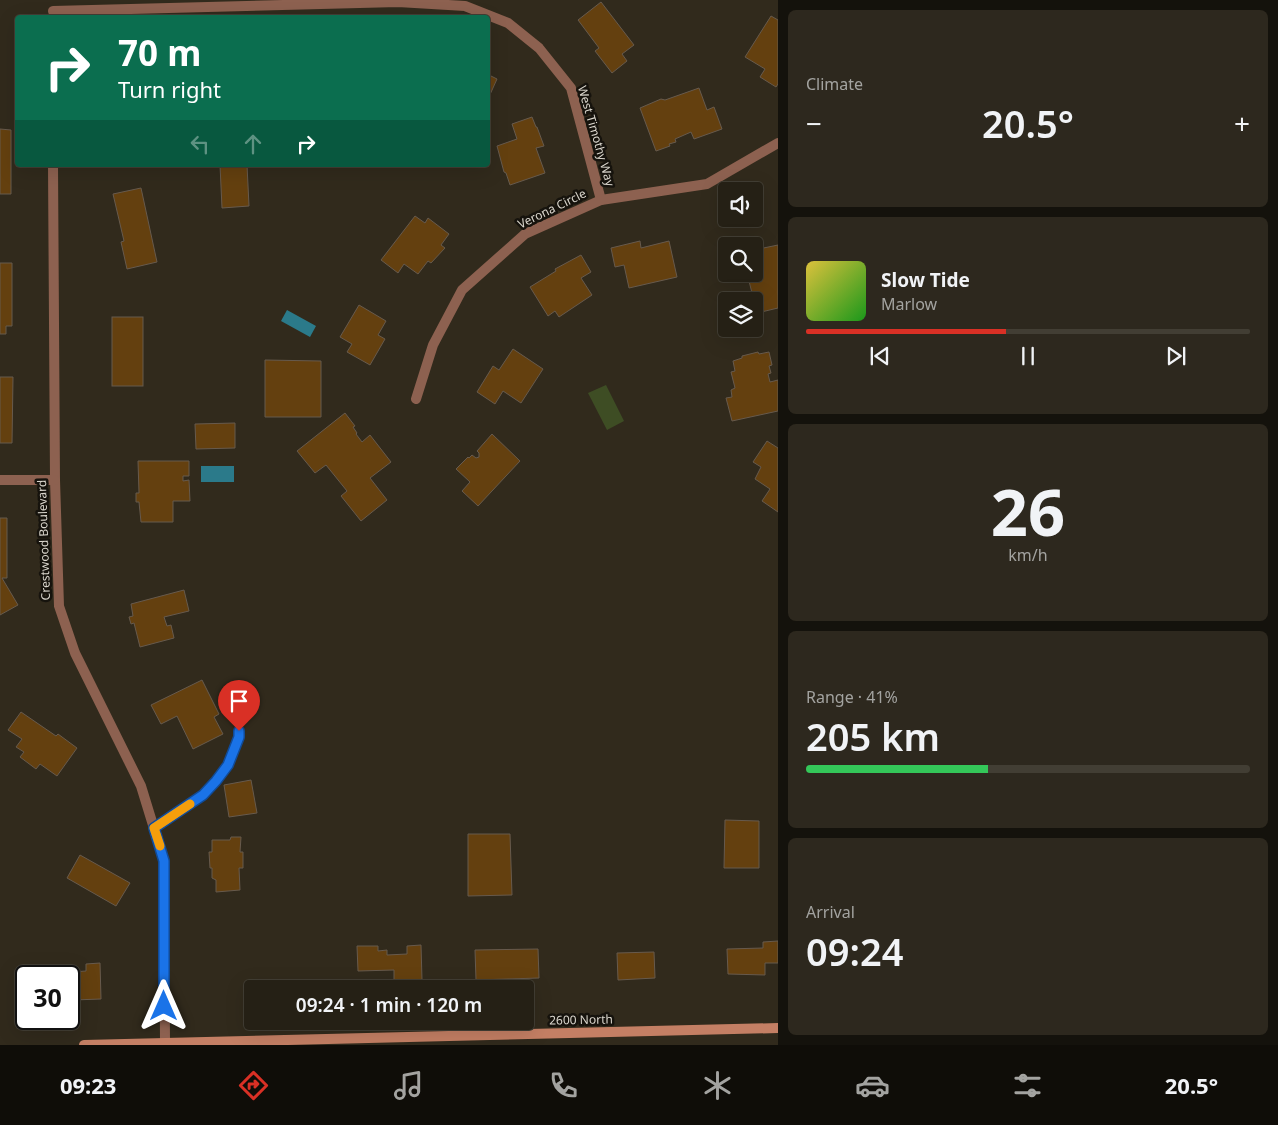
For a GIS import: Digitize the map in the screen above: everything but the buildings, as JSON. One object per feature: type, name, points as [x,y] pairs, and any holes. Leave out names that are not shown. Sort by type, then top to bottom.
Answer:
[{"type":"street","points":[[53,0],[53,14]]},
{"type":"street","name":"West Timothy Way","points":[[53,14],[398,2],[465,6],[488,15]]},
{"type":"street","name":"West Timothy Way","points":[[490,16],[508,23],[539,48],[571,88],[601,200]]},
{"type":"street","name":"Verona Circle","points":[[416,399],[433,345],[462,290],[525,234],[601,200],[707,184],[778,143]]},
{"type":"street","name":"Crestwood Boulevard","points":[[53,167],[55,480],[59,606],[75,653],[141,786],[164,861],[165,1042]]},
{"type":"street","points":[[0,480],[55,480]]},
{"type":"street","name":"2600 North","points":[[84,1045],[165,1042],[275,1042],[778,1028]]},
{"type":"lane","points":[[154,828],[203,795],[216,781],[228,765],[239,737],[239,731]]},
{"type":"green space","points":[[606,385],[624,421],[607,430],[588,393]]},
{"type":"water","points":[[287,310],[316,326],[310,337],[281,321]]},
{"type":"water","points":[[201,466],[234,466],[234,482],[201,482]]},
{"type":"slow traffic","points":[[160,846],[154,828],[190,804]]},
{"type":"route","points":[[164,1006],[164,861],[154,828],[203,795],[216,781],[228,765],[239,737],[239,731]]}]
